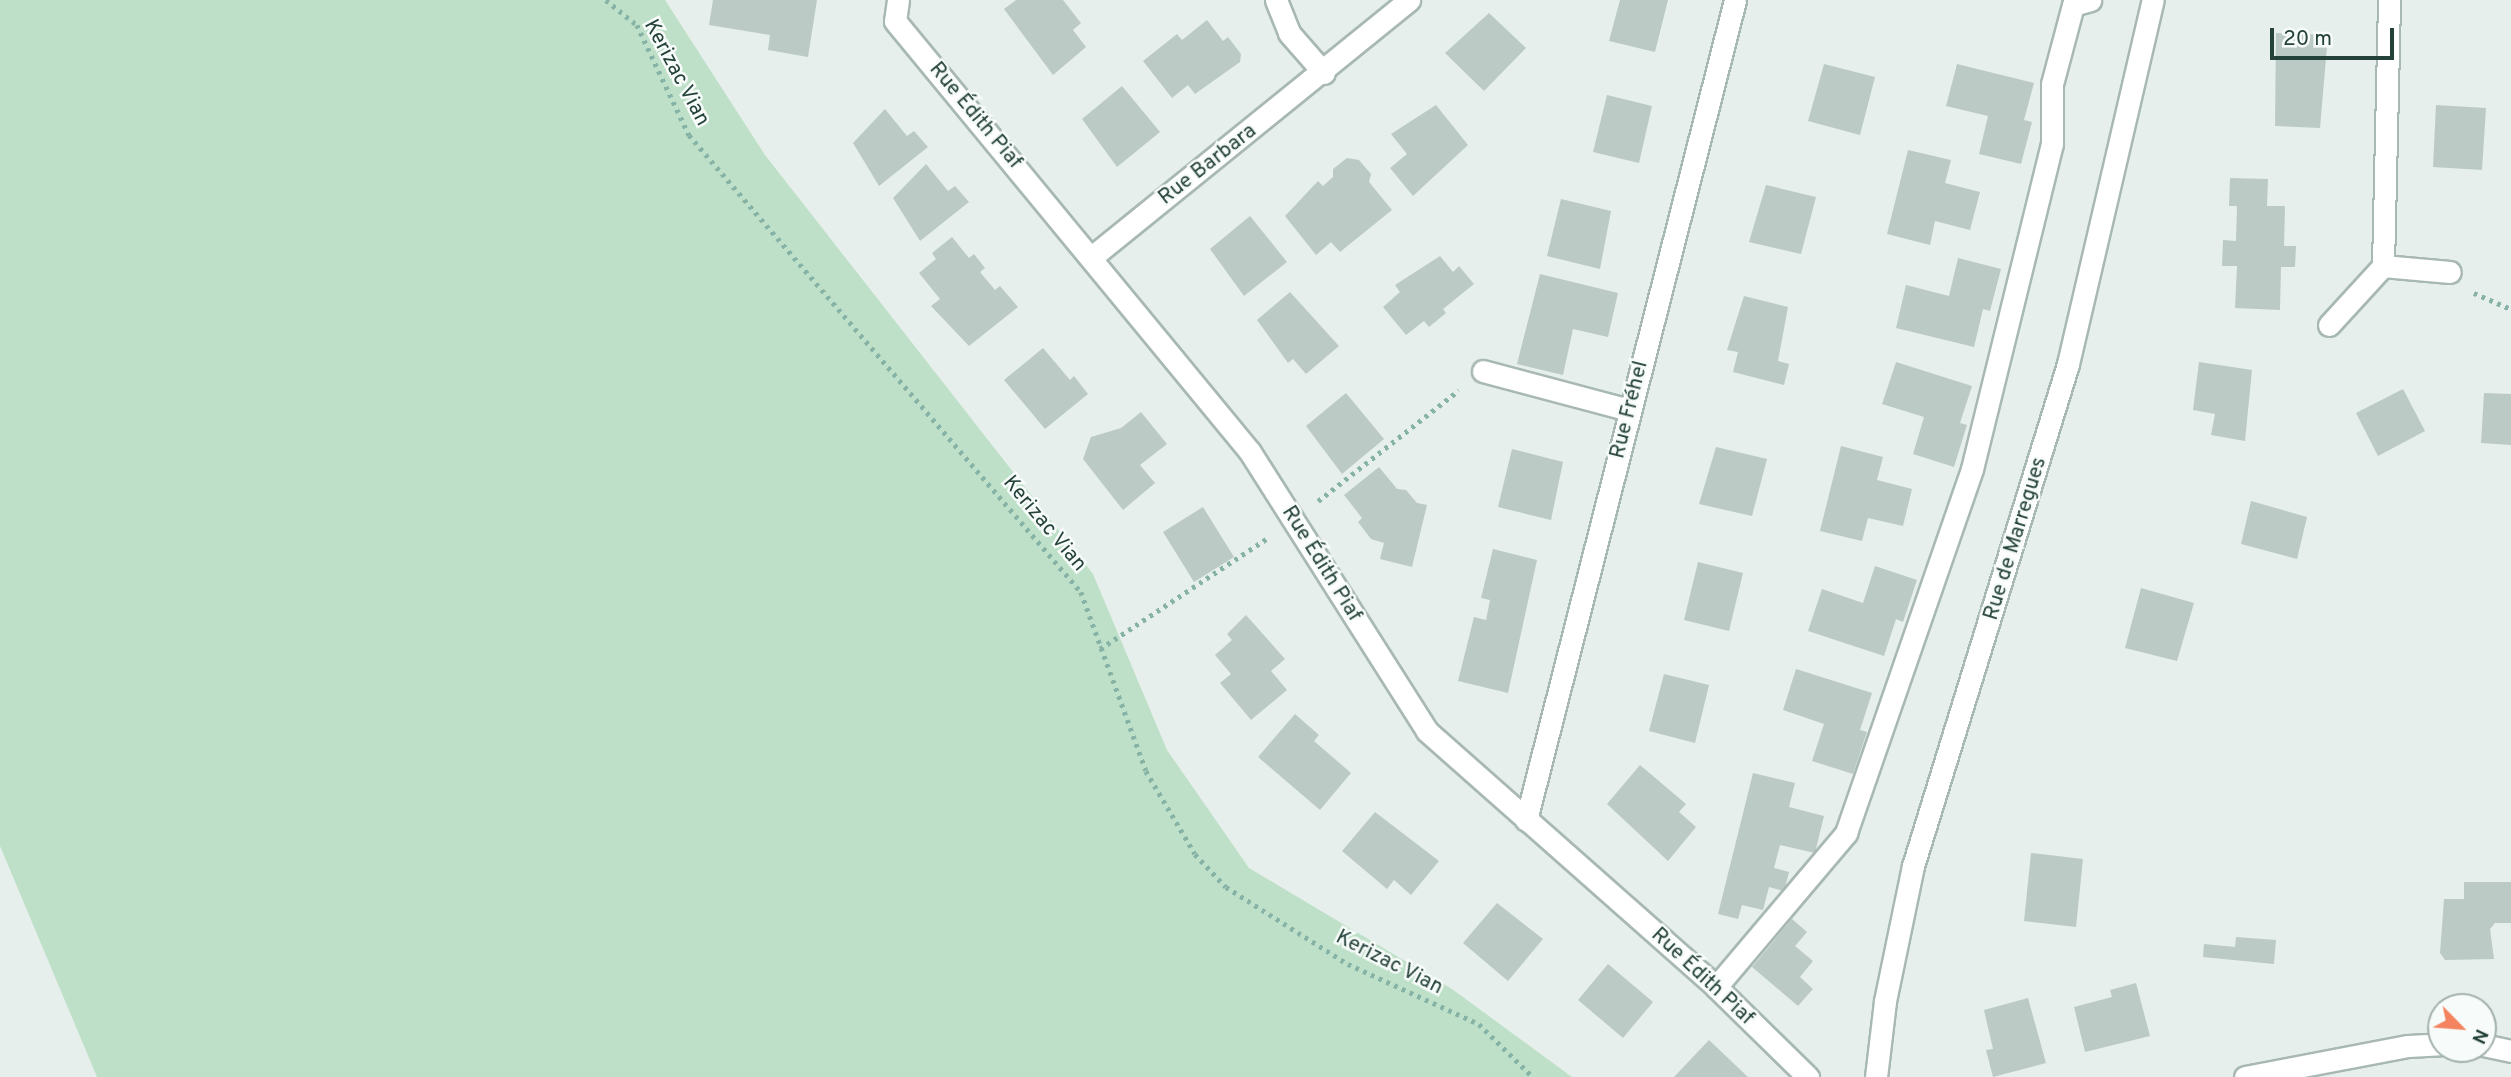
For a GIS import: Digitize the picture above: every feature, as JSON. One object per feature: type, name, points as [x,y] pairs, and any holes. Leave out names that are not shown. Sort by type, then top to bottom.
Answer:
[{"type":"street","name":"Rue Édith Piaf","points":[[898,0],[895,21],[1093,256],[1250,452],[1427,731],[1716,988],[1808,1077]]},
{"type":"street","points":[[1276,0],[1289,33],[1324,73]]},
{"type":"street","name":"Rue Barbara","points":[[1093,256],[1324,73],[1363,34],[1409,0]]},
{"type":"street","name":"Rue Fréhel","points":[[1526,820],[1735,0]]},
{"type":"street","points":[[1716,988],[1846,833],[1972,469],[2052,144],[2052,84],[2073,5],[2090,0]]},
{"type":"street","name":"Rue de Marregues","points":[[1876,1077],[1885,1001],[1913,866],[2068,365],[2153,0]]},
{"type":"street","points":[[2329,325],[2383,266],[2389,0]]},
{"type":"street","points":[[2383,266],[2450,272]]},
{"type":"street","points":[[1483,371],[1630,410]]},
{"type":"street","points":[[2245,1077],[2408,1046],[2427,1045]]},
{"type":"path","name":"Kerizac Vian","points":[[606,0],[638,25],[689,135],[1081,592],[1146,771],[1195,854],[1226,887],[1349,964],[1479,1024],[1534,1077]]},
{"type":"path","points":[[2450,272],[2469,291],[2511,309]]},
{"type":"green space","points":[[0,0],[665,0],[765,155],[1093,574],[1167,750],[1249,868],[1452,989],[1572,1077],[97,1077],[0,846]]},
{"type":"building","points":[[713,0],[817,0],[808,57],[768,50],[770,35],[709,25]]},
{"type":"building","points":[[1016,0],[1063,0],[1081,23],[1073,30],[1086,47],[1053,75],[1004,9]]},
{"type":"building","points":[[1620,0],[1668,0],[1655,52],[1609,41]]},
{"type":"building","points":[[1489,13],[1526,48],[1484,91],[1445,53]]},
{"type":"building","points":[[1207,20],[1223,41],[1228,37],[1241,54],[1240,62],[1195,94],[1188,85],[1172,98],[1143,61],[1177,34],[1182,40]]},
{"type":"building","points":[[2276,33],[2328,35],[2320,128],[2275,126]]},
{"type":"building","points":[[1824,64],[1875,77],[1860,135],[1808,121]]},
{"type":"building","points":[[1957,64],[2034,83],[2024,120],[2032,122],[2021,164],[1979,154],[1988,116],[1946,106]]},
{"type":"building","points":[[1122,86],[1160,132],[1117,167],[1082,119]]},
{"type":"building","points":[[1607,95],[1652,106],[1639,163],[1593,152]]},
{"type":"building","points":[[1436,105],[1468,145],[1413,196],[1390,168],[1407,154],[1391,134]]},
{"type":"building","points":[[2436,105],[2486,108],[2482,170],[2433,167]]},
{"type":"building","points":[[885,109],[907,136],[914,131],[928,147],[879,186],[853,143]]},
{"type":"building","points":[[1908,150],[1951,160],[1945,183],[1980,192],[1970,230],[1935,221],[1930,245],[1887,234]]},
{"type":"building","points":[[1347,158],[1359,160],[1371,174],[1369,182],[1392,210],[1340,252],[1331,242],[1316,255],[1285,216],[1318,181],[1323,186],[1333,177],[1333,169]]},
{"type":"building","points":[[926,164],[948,191],[955,186],[969,202],[920,241],[893,198]]},
{"type":"building","points":[[2230,178],[2268,179],[2267,206],[2285,206],[2284,246],[2296,246],[2295,267],[2281,267],[2280,310],[2235,308],[2237,266],[2222,266],[2223,240],[2236,241],[2237,206],[2229,206]]},
{"type":"building","points":[[1766,185],[1816,197],[1801,254],[1749,242]]},
{"type":"building","points":[[1561,199],[1611,211],[1600,269],[1547,256]]},
{"type":"building","points":[[1250,216],[1287,262],[1244,296],[1210,249]]},
{"type":"building","points":[[952,237],[969,258],[974,254],[985,268],[980,272],[995,290],[1000,286],[1018,307],[969,346],[931,306],[940,299],[919,273],[936,259],[932,253]]},
{"type":"building","points":[[1440,256],[1453,272],[1459,266],[1474,284],[1443,309],[1446,313],[1429,327],[1424,321],[1406,335],[1383,307],[1400,292],[1395,285]]},
{"type":"building","points":[[1958,258],[2001,269],[1990,311],[1983,309],[1974,347],[1896,328],[1906,285],[1949,296]]},
{"type":"building","points":[[1540,274],[1618,293],[1608,337],[1573,329],[1563,375],[1517,364]]},
{"type":"building","points":[[1290,292],[1339,346],[1306,374],[1293,359],[1288,363],[1257,320]]},
{"type":"building","points":[[1744,296],[1788,307],[1778,361],[1789,364],[1784,385],[1733,372],[1738,352],[1727,350]]},
{"type":"building","points":[[1043,348],[1070,380],[1074,376],[1088,394],[1045,429],[1004,380]]},
{"type":"building","points":[[1896,362],[1972,386],[1960,423],[1967,425],[1954,467],[1913,454],[1924,417],[1882,404]]},
{"type":"building","points":[[2199,362],[2252,370],[2245,441],[2211,435],[2215,414],[2193,410]]},
{"type":"building","points":[[2403,389],[2425,431],[2378,456],[2356,413]]},
{"type":"building","points":[[1346,393],[1384,439],[1342,474],[1306,426]]},
{"type":"building","points":[[2484,393],[2511,394],[2511,445],[2481,443]]},
{"type":"building","points":[[1141,412],[1167,444],[1140,465],[1155,483],[1123,510],[1083,459],[1091,437],[1121,428]]},
{"type":"building","points":[[1841,446],[1883,457],[1877,480],[1912,489],[1903,526],[1868,518],[1862,541],[1820,531]]},
{"type":"building","points":[[1716,447],[1767,459],[1752,516],[1699,504]]},
{"type":"building","points":[[1512,449],[1563,462],[1551,520],[1498,507]]},
{"type":"building","points":[[1379,467],[1397,489],[1406,490],[1417,503],[1427,505],[1412,567],[1380,559],[1384,543],[1371,539],[1358,522],[1362,518],[1344,495]]},
{"type":"building","points":[[2251,501],[2307,517],[2297,559],[2241,544]]},
{"type":"building","points":[[1203,507],[1234,557],[1194,582],[1163,532]]},
{"type":"building","points":[[1493,549],[1537,560],[1508,693],[1458,681],[1474,617],[1486,620],[1490,600],[1481,598]]},
{"type":"building","points":[[1698,562],[1743,573],[1729,631],[1684,620]]},
{"type":"building","points":[[1875,566],[1917,580],[1903,622],[1896,619],[1884,656],[1808,631],[1822,589],[1863,603]]},
{"type":"building","points":[[2141,588],[2194,603],[2177,661],[2125,648]]},
{"type":"building","points":[[1246,615],[1285,659],[1271,671],[1287,690],[1251,720],[1220,683],[1231,674],[1215,655],[1232,640],[1227,634]]},
{"type":"building","points":[[1796,669],[1872,693],[1860,730],[1867,732],[1853,774],[1812,761],[1824,724],[1783,710]]},
{"type":"building","points":[[1664,674],[1709,685],[1695,743],[1649,731]]},
{"type":"building","points":[[1295,714],[1319,735],[1314,741],[1351,773],[1320,810],[1258,757]]},
{"type":"building","points":[[1640,765],[1686,804],[1679,812],[1696,827],[1668,861],[1607,804]]},
{"type":"building","points":[[1753,773],[1795,783],[1789,807],[1824,816],[1815,853],[1780,845],[1774,868],[1789,872],[1784,891],[1769,887],[1763,910],[1742,905],[1738,919],[1718,914]]},
{"type":"building","points":[[1375,812],[1439,861],[1411,895],[1394,880],[1387,889],[1342,851]]},
{"type":"building","points":[[2031,853],[2083,859],[2076,927],[2024,921]]},
{"type":"building","points":[[2464,882],[2511,882],[2511,923],[2495,923],[2490,929],[2494,959],[2445,960],[2440,953],[2444,899],[2464,899]]},
{"type":"building","points":[[1497,903],[1543,939],[1508,981],[1463,943]]},
{"type":"building","points":[[1792,919],[1807,932],[1795,946],[1813,961],[1800,977],[1813,989],[1798,1006],[1752,967]]},
{"type":"building","points":[[2236,937],[2276,940],[2274,964],[2203,957],[2204,944],[2235,947]]},
{"type":"building","points":[[1608,964],[1653,1002],[1623,1038],[1578,1000]]},
{"type":"building","points":[[2136,983],[2150,1036],[2085,1052],[2074,1007],[2112,997],[2110,990]]},
{"type":"building","points":[[2028,998],[2046,1063],[1993,1077],[1986,1050],[1993,1049],[1984,1010]]},
{"type":"building","points":[[1709,1040],[1748,1077],[1674,1077]]}]
